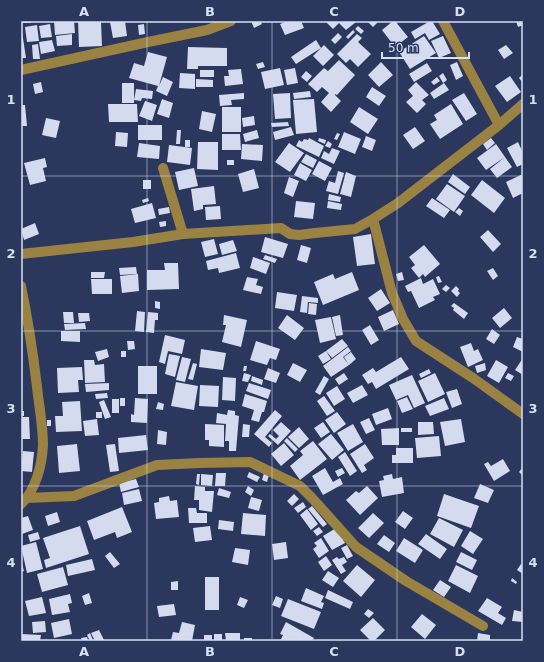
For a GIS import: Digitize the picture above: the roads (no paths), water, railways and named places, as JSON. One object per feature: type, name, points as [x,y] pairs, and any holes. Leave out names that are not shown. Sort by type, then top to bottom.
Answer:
[{"type":"street","points":[[21,70],[207,30],[231,21]]},
{"type":"street","points":[[443,21],[499,125]]},
{"type":"street","points":[[21,254],[133,242],[183,234],[281,228],[290,234],[299,235],[315,232],[355,229],[398,203],[499,125],[523,104]]},
{"type":"street","points":[[163,168],[183,234]]},
{"type":"street","points":[[373,219],[392,293],[403,320],[416,341],[523,414]]},
{"type":"street","points":[[21,286],[34,364],[42,436],[39,467],[34,484],[24,501]]},
{"type":"street","points":[[24,501],[74,496],[110,481],[157,465],[250,462],[300,486],[356,547],[406,581],[482,626]]}]
